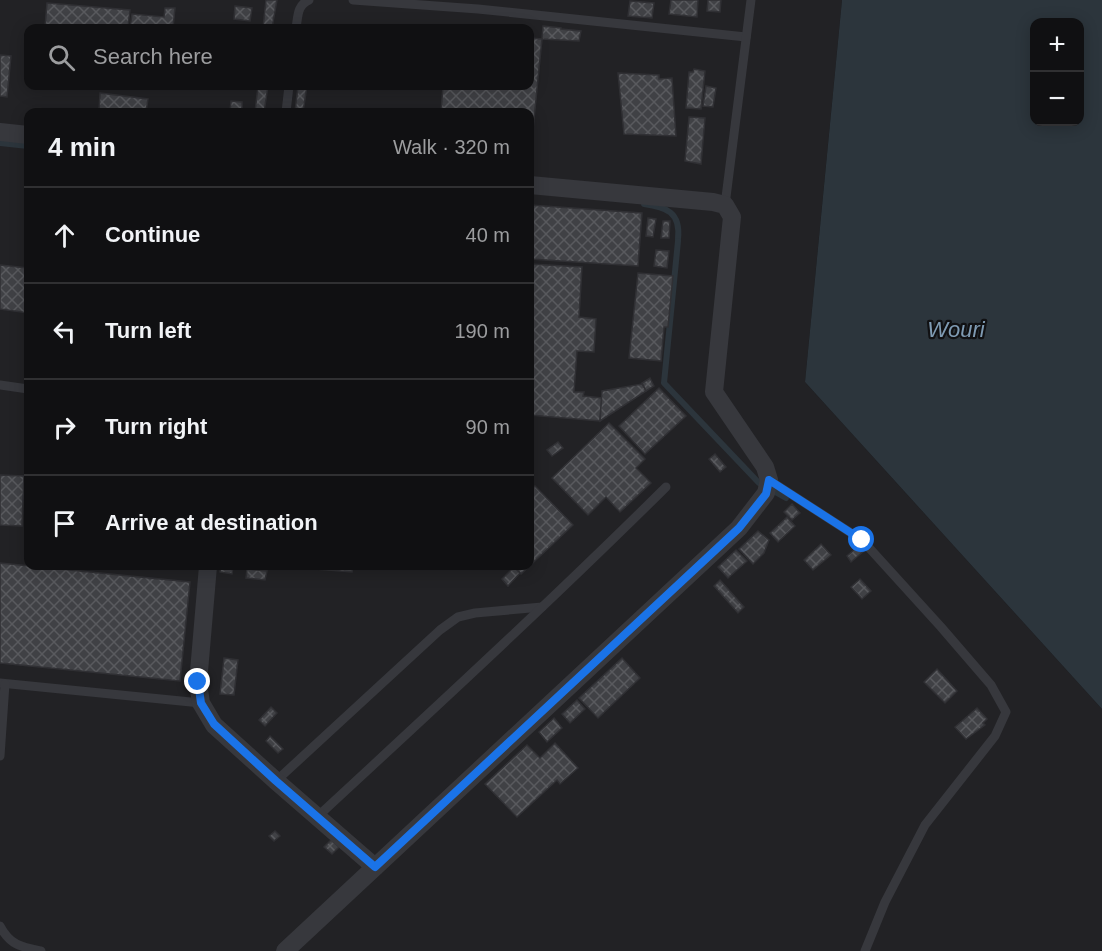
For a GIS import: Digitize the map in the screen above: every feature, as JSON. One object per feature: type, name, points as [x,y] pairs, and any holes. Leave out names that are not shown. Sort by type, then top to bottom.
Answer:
[{"type":"street","points":[[0,132],[24,135]]},
{"type":"street","points":[[285,951],[739,528],[766,494],[769,480],[765,467],[714,392],[732,217],[725,205],[534,185]]},
{"type":"street","points":[[208,570],[198,682],[201,703],[214,724],[375,867]]},
{"type":"lane","points":[[296,24],[298,11],[304,2],[309,0]]},
{"type":"lane","points":[[353,0],[479,5],[746,37]]},
{"type":"lane","points":[[725,205],[751,0]]},
{"type":"lane","points":[[286,108],[289,90]]},
{"type":"lane","points":[[0,385],[24,388]]},
{"type":"lane","points":[[769,480],[862,540],[990,685],[1005,712],[995,736],[925,825],[885,902],[865,951]]},
{"type":"lane","points":[[317,817],[586,567],[666,488]]},
{"type":"lane","points":[[276,781],[440,630],[458,617],[475,613],[542,607]]},
{"type":"lane","points":[[0,756],[3,683],[201,703]]},
{"type":"lane","points":[[0,927],[4,934],[20,947],[41,951]]},
{"type":"shaded area","points":[[0,0],[842,0],[805,382],[1102,709],[1102,951],[0,951]]},
{"type":"water","name":"Wouri","points":[[842,0],[1102,0],[1102,709],[805,382]]},
{"type":"building","points":[[266,0],[277,0],[273,24],[263,24]]},
{"type":"building","points":[[671,0],[698,0],[697,17],[669,14]]},
{"type":"building","points":[[708,0],[721,0],[720,12],[707,11]]},
{"type":"building","points":[[630,1],[654,3],[652,18],[628,16]]},
{"type":"building","points":[[47,3],[130,10],[128,24],[45,24]]},
{"type":"building","points":[[235,6],[252,8],[250,21],[234,19]]},
{"type":"building","points":[[165,8],[175,8],[173,24],[131,24],[132,14],[164,17]]},
{"type":"building","points":[[543,26],[581,31],[579,41],[542,39]]},
{"type":"building","points":[[534,38],[542,39],[534,119],[534,108],[441,108],[443,90],[534,90]]},
{"type":"building","points":[[0,55],[11,56],[7,97],[0,96]]},
{"type":"building","points":[[694,69],[705,71],[701,109],[686,108],[689,72],[693,72]]},
{"type":"building","points":[[618,73],[659,75],[659,79],[672,78],[676,136],[624,134]]},
{"type":"building","points":[[706,86],[716,88],[713,107],[703,106]]},
{"type":"building","points":[[258,90],[267,90],[265,108],[255,108]]},
{"type":"building","points":[[298,90],[306,90],[304,108],[295,108]]},
{"type":"building","points":[[100,93],[148,99],[147,108],[99,108]]},
{"type":"building","points":[[231,101],[242,102],[242,108],[230,108]]},
{"type":"building","points":[[689,117],[705,118],[701,164],[685,161]]},
{"type":"building","points":[[534,205],[642,213],[638,266],[534,259]]},
{"type":"building","points":[[648,218],[656,219],[653,237],[646,236]]},
{"type":"building","points":[[663,221],[670,221],[669,238],[661,238]]},
{"type":"building","points":[[656,250],[669,251],[667,268],[654,266]]},
{"type":"building","points":[[534,264],[582,267],[579,317],[596,319],[594,352],[577,351],[574,392],[584,392],[583,396],[602,398],[600,421],[534,415]]},
{"type":"building","points":[[0,265],[24,268],[24,312],[0,309]]},
{"type":"building","points":[[638,273],[673,276],[668,327],[664,327],[661,361],[629,358]]},
{"type":"building","points":[[650,378],[654,386],[646,391],[642,383]]},
{"type":"building","points":[[642,384],[646,391],[600,421],[602,391]]},
{"type":"building","points":[[659,388],[686,416],[645,454],[619,426]]},
{"type":"building","points":[[609,423],[645,459],[636,468],[651,483],[620,512],[606,497],[588,515],[552,478]]},
{"type":"building","points":[[558,442],[563,448],[552,456],[547,450]]},
{"type":"building","points":[[715,454],[726,467],[720,472],[709,459]]},
{"type":"building","points":[[0,475],[24,476],[22,526],[0,525]]},
{"type":"building","points":[[535,486],[573,525],[534,562]]},
{"type":"building","points":[[792,504],[800,513],[792,520],[784,512]]},
{"type":"building","points":[[787,517],[795,526],[778,542],[770,533]]},
{"type":"building","points":[[758,531],[769,540],[764,553],[753,564],[739,549]]},
{"type":"building","points":[[821,544],[831,555],[813,570],[804,560]]},
{"type":"building","points":[[860,545],[865,550],[851,562],[847,556]]},
{"type":"building","points":[[736,550],[747,561],[728,578],[718,567]]},
{"type":"building","points":[[0,563],[24,565],[24,570],[70,570],[190,582],[180,681],[0,663]]},
{"type":"building","points":[[220,570],[232,570],[232,574],[220,572]]},
{"type":"building","points":[[247,570],[267,571],[265,580],[246,578]]},
{"type":"building","points":[[327,570],[352,570],[352,572]]},
{"type":"building","points":[[511,570],[517,570],[520,573],[508,586],[502,579]]},
{"type":"building","points":[[860,579],[871,591],[862,599],[851,587]]},
{"type":"building","points":[[720,580],[744,607],[738,613],[714,586]]},
{"type":"building","points":[[224,658],[238,660],[234,695],[220,694]]},
{"type":"building","points":[[622,658],[640,678],[598,718],[579,698]]},
{"type":"building","points":[[937,669],[957,691],[945,703],[924,682]]},
{"type":"building","points":[[577,700],[585,709],[570,723],[562,714]]},
{"type":"building","points":[[271,707],[277,713],[265,726],[259,720]]},
{"type":"building","points":[[977,708],[987,719],[983,723],[985,725],[966,739],[955,727]]},
{"type":"building","points":[[554,718],[562,728],[547,742],[539,732]]},
{"type":"building","points":[[270,736],[283,749],[278,753],[266,741]]},
{"type":"building","points":[[555,743],[578,768],[560,784],[557,780],[517,817],[485,784],[527,745],[540,758]]},
{"type":"building","points":[[275,831],[280,836],[274,841],[269,836]]},
{"type":"building","points":[[331,840],[339,847],[332,854],[324,847]]},
{"type":"waterway","points":[[0,143],[24,146]]},
{"type":"waterway","points":[[644,204],[670,212],[677,223],[678,239]]},
{"type":"waterway","points":[[678,241],[664,383],[759,483],[786,498]]},
{"type":"route","points":[[198,682],[201,703],[214,724],[375,867],[739,528],[766,494],[769,480],[862,540]]}]
